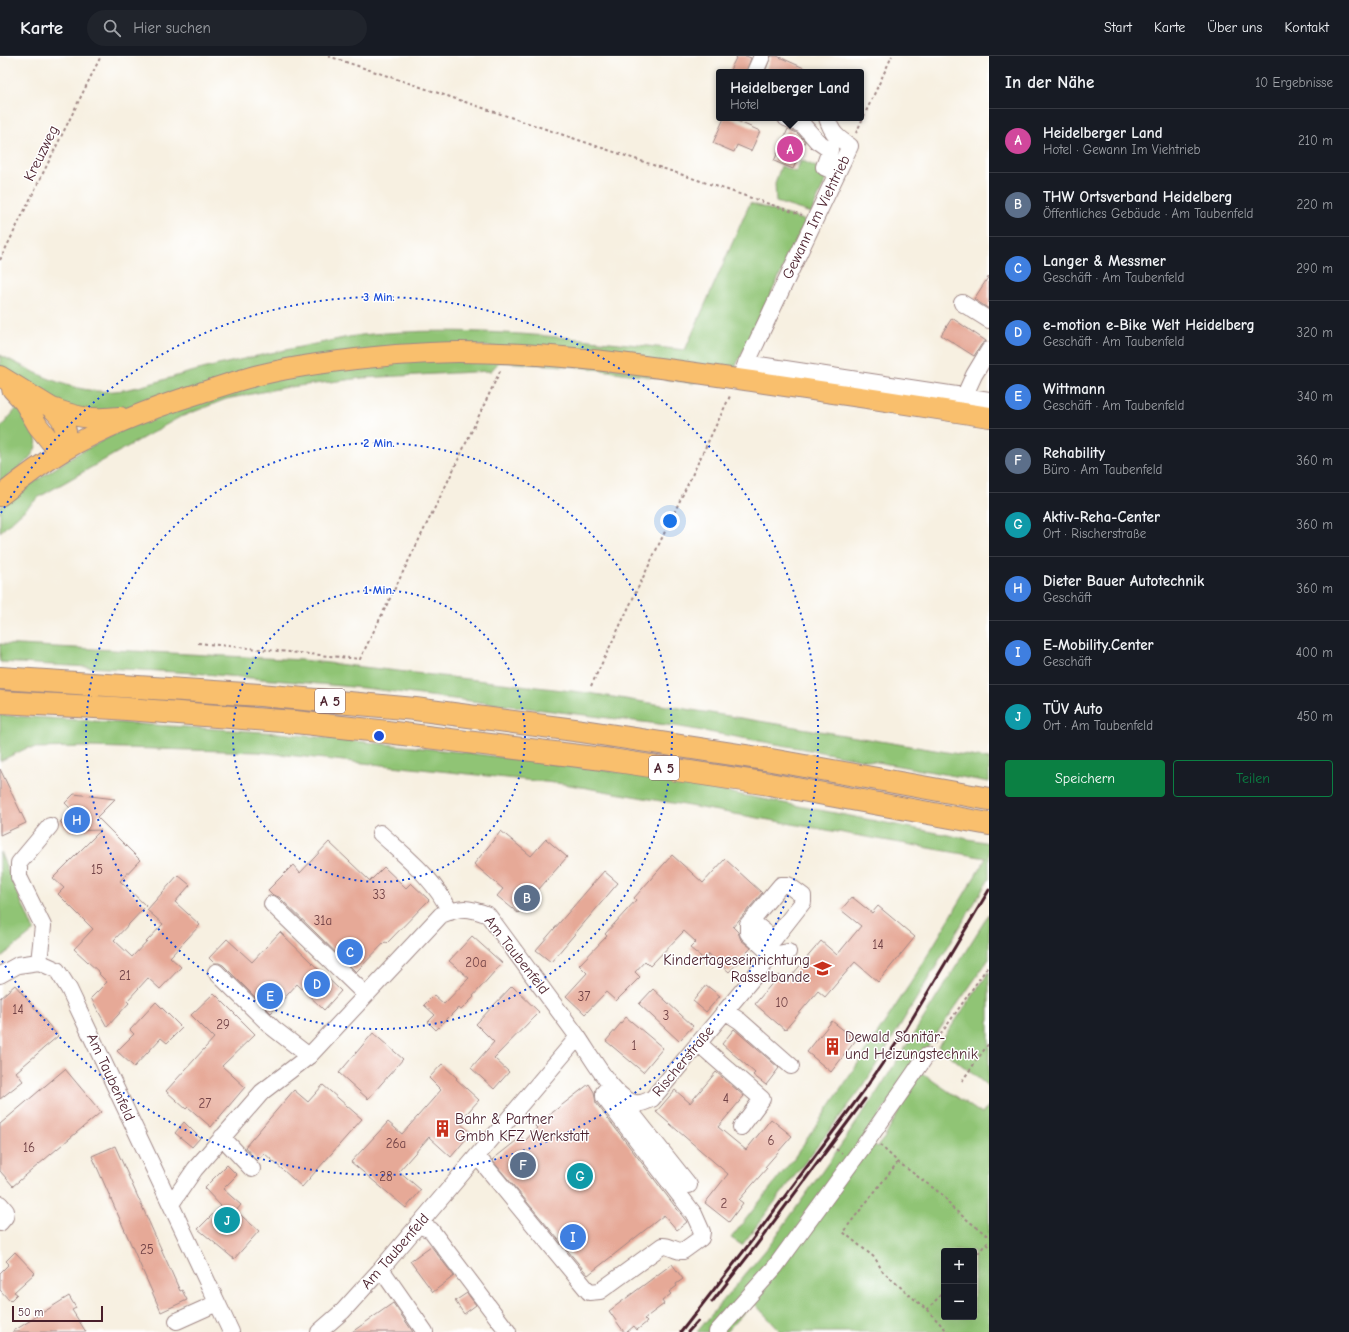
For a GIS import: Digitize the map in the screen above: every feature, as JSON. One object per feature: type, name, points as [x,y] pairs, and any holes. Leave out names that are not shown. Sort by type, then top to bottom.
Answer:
[{"type":"highway","name":"A 5","points":[[0,678],[260,695],[415,709],[582,731],[764,759],[989,799]]},
{"type":"highway","name":"A 5","points":[[0,702],[136,710],[379,731],[611,760],[753,781],[989,824]]},
{"type":"main road","points":[[0,496],[26,475],[63,451],[134,416],[174,401],[257,376],[293,368],[408,354],[456,352],[551,356],[742,371],[989,417]]},
{"type":"main road","points":[[1,377],[52,408],[74,415],[99,419],[134,416]]},
{"type":"main road","points":[[1,377],[24,402],[38,426],[50,441],[63,451]]},
{"type":"main road","points":[[52,408],[61,418],[66,431],[63,451]]},
{"type":"main road","points":[[26,475],[40,454],[38,426]]},
{"type":"street","points":[[756,69],[762,56]]},
{"type":"street","points":[[804,121],[817,140],[830,150],[824,167],[837,173]]},
{"type":"street","points":[[828,121],[831,130],[837,138],[850,146]]},
{"type":"street","name":"Gewann Im Viehtrieb","points":[[742,371],[850,146]]},
{"type":"street","points":[[962,303],[989,320]]},
{"type":"street","points":[[964,396],[974,375],[989,350]]},
{"type":"street","points":[[742,371],[989,400]]},
{"type":"street","points":[[0,975],[18,966],[39,962],[43,926],[19,877],[19,864],[50,826]]},
{"type":"street","points":[[380,833],[431,881],[445,900],[450,912]]},
{"type":"street","points":[[272,904],[366,995]]},
{"type":"street","name":"Am Taubenfeld","points":[[171,1204],[195,1169],[262,1092],[309,1056],[441,915],[455,910],[473,909],[488,914],[578,1037],[381,1269],[342,1311],[319,1332]]},
{"type":"street","points":[[751,921],[748,924],[748,933],[772,955],[788,952]]},
{"type":"street","name":"Rischerstraße","points":[[626,1100],[639,1103],[652,1099],[772,955]]},
{"type":"street","name":"Am Taubenfeld","points":[[39,962],[57,970],[70,989],[231,1332]]},
{"type":"street","points":[[216,972],[273,1028],[309,1056]]},
{"type":"street","points":[[725,1011],[740,1021],[791,1066]]},
{"type":"street","points":[[578,1037],[611,1086],[626,1100],[628,1107],[689,1185]]},
{"type":"street","points":[[698,1043],[762,1099],[741,1127]]},
{"type":"street","points":[[716,1332],[775,1267],[870,1137],[926,1056]]},
{"type":"street","points":[[477,1156],[589,1292],[600,1291],[662,1246],[666,1246],[680,1252],[683,1251],[701,1238],[702,1232],[694,1214],[604,1097],[604,1092],[611,1086]]},
{"type":"street","points":[[222,1137],[252,1169]]},
{"type":"street","points":[[0,1204],[6,1211],[6,1217],[0,1223]]},
{"type":"street","points":[[418,1225],[431,1230],[508,1332]]},
{"type":"street","points":[[381,1269],[425,1332]]},
{"type":"street","points":[[178,1321],[217,1303]]},
{"type":"path","name":"Kreuzweg","points":[[0,260],[102,56]]},
{"type":"path","points":[[328,56],[814,219]]},
{"type":"path","name":"Gewann Im Viehtrieb","points":[[864,116],[892,56]]},
{"type":"path","name":"Gewann Im Viehtrieb","points":[[850,146],[862,121]]},
{"type":"path","points":[[198,642],[360,659],[450,479],[503,363]]},
{"type":"path","points":[[591,686],[742,371]]},
{"type":"path","points":[[926,1056],[989,965]]},
{"type":"path","points":[[962,1080],[989,1044]]},
{"type":"path","points":[[870,1137],[898,1162],[944,1196],[951,1207],[989,1238],[977,1254]]},
{"type":"path","points":[[831,1146],[844,1155]]},
{"type":"path","points":[[898,1162],[843,1232],[875,1258],[883,1272],[927,1310],[948,1332]]},
{"type":"path","points":[[986,1244],[989,1247]]},
{"type":"path","points":[[927,1310],[941,1294]]},
{"type":"green space","points":[[801,160],[829,173],[811,213],[776,202],[775,183],[781,166],[796,172]]},
{"type":"green space","points":[[750,203],[806,221],[740,358],[735,367],[729,369],[461,344],[145,402],[119,410],[99,413],[65,406],[0,367],[0,355],[35,373],[59,383],[84,389],[109,391],[155,383],[233,361],[343,338],[402,332],[443,331],[524,334],[685,350]]},
{"type":"green space","points":[[486,357],[548,361],[723,380],[723,385],[699,381],[693,383],[580,367],[499,362],[491,371],[362,378],[282,388],[226,399],[178,418],[39,497],[0,532],[0,507],[10,498],[75,455],[134,424],[179,405],[266,378],[331,365],[415,358]]},
{"type":"green space","points":[[18,407],[35,434],[37,442],[35,449],[26,462],[0,483],[0,428]]},
{"type":"green space","points":[[0,644],[302,660],[589,693],[989,759],[989,782],[675,726],[364,688],[194,673],[0,662]]},
{"type":"green space","points":[[0,715],[278,733],[461,752],[634,774],[989,843],[989,879],[864,1085],[742,1245],[731,1238],[794,1158],[845,1083],[912,981],[986,858],[564,784],[258,752],[90,747],[27,748],[0,761]]},
{"type":"green space","points":[[0,852],[34,931],[0,958]]},
{"type":"green space","points":[[989,914],[989,959],[865,1136],[877,1147],[885,1137],[920,1072],[982,1114],[989,1105],[989,1332],[781,1332],[753,1302],[726,1332],[697,1332],[769,1246],[876,1094]]},
{"type":"green space","points":[[989,972],[989,1087],[938,1046]]},
{"type":"building","points":[[737,56],[746,56],[751,58],[747,69],[730,69]]},
{"type":"building","points":[[771,56],[777,56],[806,69],[766,69]]},
{"type":"building","points":[[723,121],[737,121],[760,131],[751,151],[737,145],[734,152],[713,143]]},
{"type":"building","points":[[788,129],[797,133],[805,141],[793,169],[774,161]]},
{"type":"building","points":[[989,276],[989,309],[974,299]]},
{"type":"building","points":[[952,318],[986,341],[981,345],[974,356],[941,335]]},
{"type":"building","points":[[0,769],[26,823],[0,835]]},
{"type":"building","points":[[74,794],[115,799],[97,817],[140,860],[120,881],[146,906],[114,940],[132,957],[163,924],[147,910],[178,875],[190,885],[175,902],[200,925],[170,957],[181,967],[160,989],[148,978],[127,1001],[129,1003],[107,1027],[91,998],[107,982],[99,974],[100,973],[74,949],[93,929],[58,894],[64,888],[53,878],[101,830],[70,831],[60,822],[72,810],[65,803]]},
{"type":"building","points":[[501,831],[531,856],[546,839],[567,857],[518,913],[497,896],[503,889],[474,864]]},
{"type":"building","points":[[329,842],[370,881],[384,867],[406,888],[411,883],[429,900],[356,972],[279,897],[273,895],[268,890],[293,865],[300,873]]},
{"type":"building","points":[[672,855],[703,883],[725,859],[762,893],[733,927],[738,932],[741,940],[751,948],[729,972],[709,954],[705,960],[690,948],[696,942],[684,931],[650,966],[645,961],[635,972],[640,977],[616,1001],[606,992],[585,1014],[566,996],[587,973],[579,965],[607,936],[605,934],[636,900],[634,898]]},
{"type":"building","points":[[604,871],[618,883],[551,962],[536,950]]},
{"type":"building","points":[[852,897],[872,913],[878,906],[915,937],[878,982],[855,962],[825,997],[818,991],[785,1030],[755,1004],[779,975],[787,981],[821,941],[837,955],[861,926],[841,910]]},
{"type":"building","points":[[280,932],[341,991],[324,1010],[297,984],[271,1013],[223,965],[214,963],[209,958],[227,939],[252,962]]},
{"type":"building","points":[[472,936],[502,963],[473,996],[474,997],[461,1010],[458,1008],[436,1030],[428,1022],[435,1015],[424,1005],[434,995],[444,1004],[469,978],[449,961]]},
{"type":"building","points":[[15,985],[58,1036],[16,1072],[23,1081],[0,1099],[0,998]]},
{"type":"building","points":[[706,985],[720,996],[706,1012],[693,1001]]},
{"type":"building","points":[[512,986],[539,1012],[494,1058],[509,1072],[494,1089],[471,1068],[494,1042],[476,1024]]},
{"type":"building","points":[[653,989],[693,1026],[679,1041],[639,1004]]},
{"type":"building","points":[[214,993],[255,1034],[222,1066],[245,1087],[211,1127],[188,1107],[186,1109],[166,1091],[214,1038],[191,1015]]},
{"type":"building","points":[[156,1002],[182,1028],[167,1043],[161,1038],[134,1067],[117,1051],[134,1034],[130,1030]]},
{"type":"building","points":[[626,1017],[663,1048],[643,1072],[606,1041]]},
{"type":"building","name":"Dewald Sanitär- und Heizungstechnik","points":[[832,1021],[856,1040],[831,1072],[807,1052]]},
{"type":"building","points":[[734,1029],[779,1068],[766,1085],[753,1075],[755,1073],[722,1044]]},
{"type":"building","points":[[373,1033],[403,1059],[368,1099],[339,1073]]},
{"type":"building","points":[[442,1064],[479,1100],[459,1122],[471,1133],[451,1157],[429,1137],[399,1171],[421,1190],[406,1208],[351,1162],[388,1122],[402,1134],[441,1090],[429,1078]]},
{"type":"building","points":[[65,1069],[101,1112],[13,1186],[0,1171],[0,1124]]},
{"type":"building","points":[[716,1072],[744,1096],[718,1127],[746,1150],[771,1119],[792,1136],[739,1200],[743,1203],[729,1222],[705,1203],[728,1174],[656,1112],[675,1090],[690,1103]]},
{"type":"building","points":[[589,1084],[594,1092],[596,1103],[687,1222],[677,1230],[664,1215],[588,1275],[492,1160],[521,1137],[525,1141],[537,1128],[535,1126]]},
{"type":"building","points":[[323,1085],[362,1119],[302,1187],[264,1153],[257,1161],[245,1147],[294,1090],[308,1102]]},
{"type":"building","points":[[184,1122],[200,1138],[192,1147],[175,1133]]},
{"type":"building","points":[[115,1146],[180,1291],[182,1290],[187,1300],[161,1312],[92,1156]]},
{"type":"building","points":[[227,1165],[237,1175],[223,1189],[241,1205],[236,1211],[259,1231],[234,1259],[198,1229],[221,1206],[204,1188]]},
{"type":"building","points":[[431,1246],[454,1276],[433,1292],[410,1261]]},
{"type":"building","points":[[15,1252],[35,1273],[14,1292],[17,1294],[10,1301],[0,1290],[0,1273],[9,1264],[6,1261]]},
{"type":"building","points":[[672,1264],[683,1279],[669,1292],[671,1294],[662,1301],[664,1304],[644,1319],[647,1322],[637,1330],[634,1326],[627,1332],[624,1332],[609,1311]]},
{"type":"building","points":[[467,1293],[476,1305],[464,1314],[455,1301]]},
{"type":"building","points":[[69,1296],[76,1308],[72,1310],[86,1332],[12,1332]]},
{"type":"building","points":[[393,1303],[413,1332],[352,1332]]},
{"type":"railway","points":[[681,1332],[750,1243],[865,1089],[906,1029],[989,890]]},
{"type":"railway","points":[[712,1302],[755,1247],[865,1099]]},
{"type":"railway","points":[[688,1332],[698,1321]]},
{"type":"place","name":"Heidelberger Land","points":[[790,149]]},
{"type":"place","name":"Dieter Bauer Autotechnik","points":[[77,820]]},
{"type":"place","name":"THW Ortsverband Heidelberg","points":[[527,898]]},
{"type":"place","name":"Langer & Messmer","points":[[350,952]]},
{"type":"place","name":"Kindertageseinrichtung Rasselbande","points":[[823,969]]},
{"type":"place","name":"e-motion e-Bike Welt Heidelberg","points":[[317,984]]},
{"type":"place","name":"Wittmann","points":[[270,996]]},
{"type":"place","name":"Dewald Sanitär- und Heizungstechnik","points":[[832,1046]]},
{"type":"place","name":"Bahr & Partner Gmbh KFZ Werkstatt","points":[[442,1128]]},
{"type":"place","name":"Rehability","points":[[523,1165]]},
{"type":"place","name":"Aktiv-Reha-Center","points":[[580,1176]]},
{"type":"place","name":"TÜV Auto","points":[[227,1220]]},
{"type":"place","name":"E-Mobility.Center","points":[[573,1237]]}]
